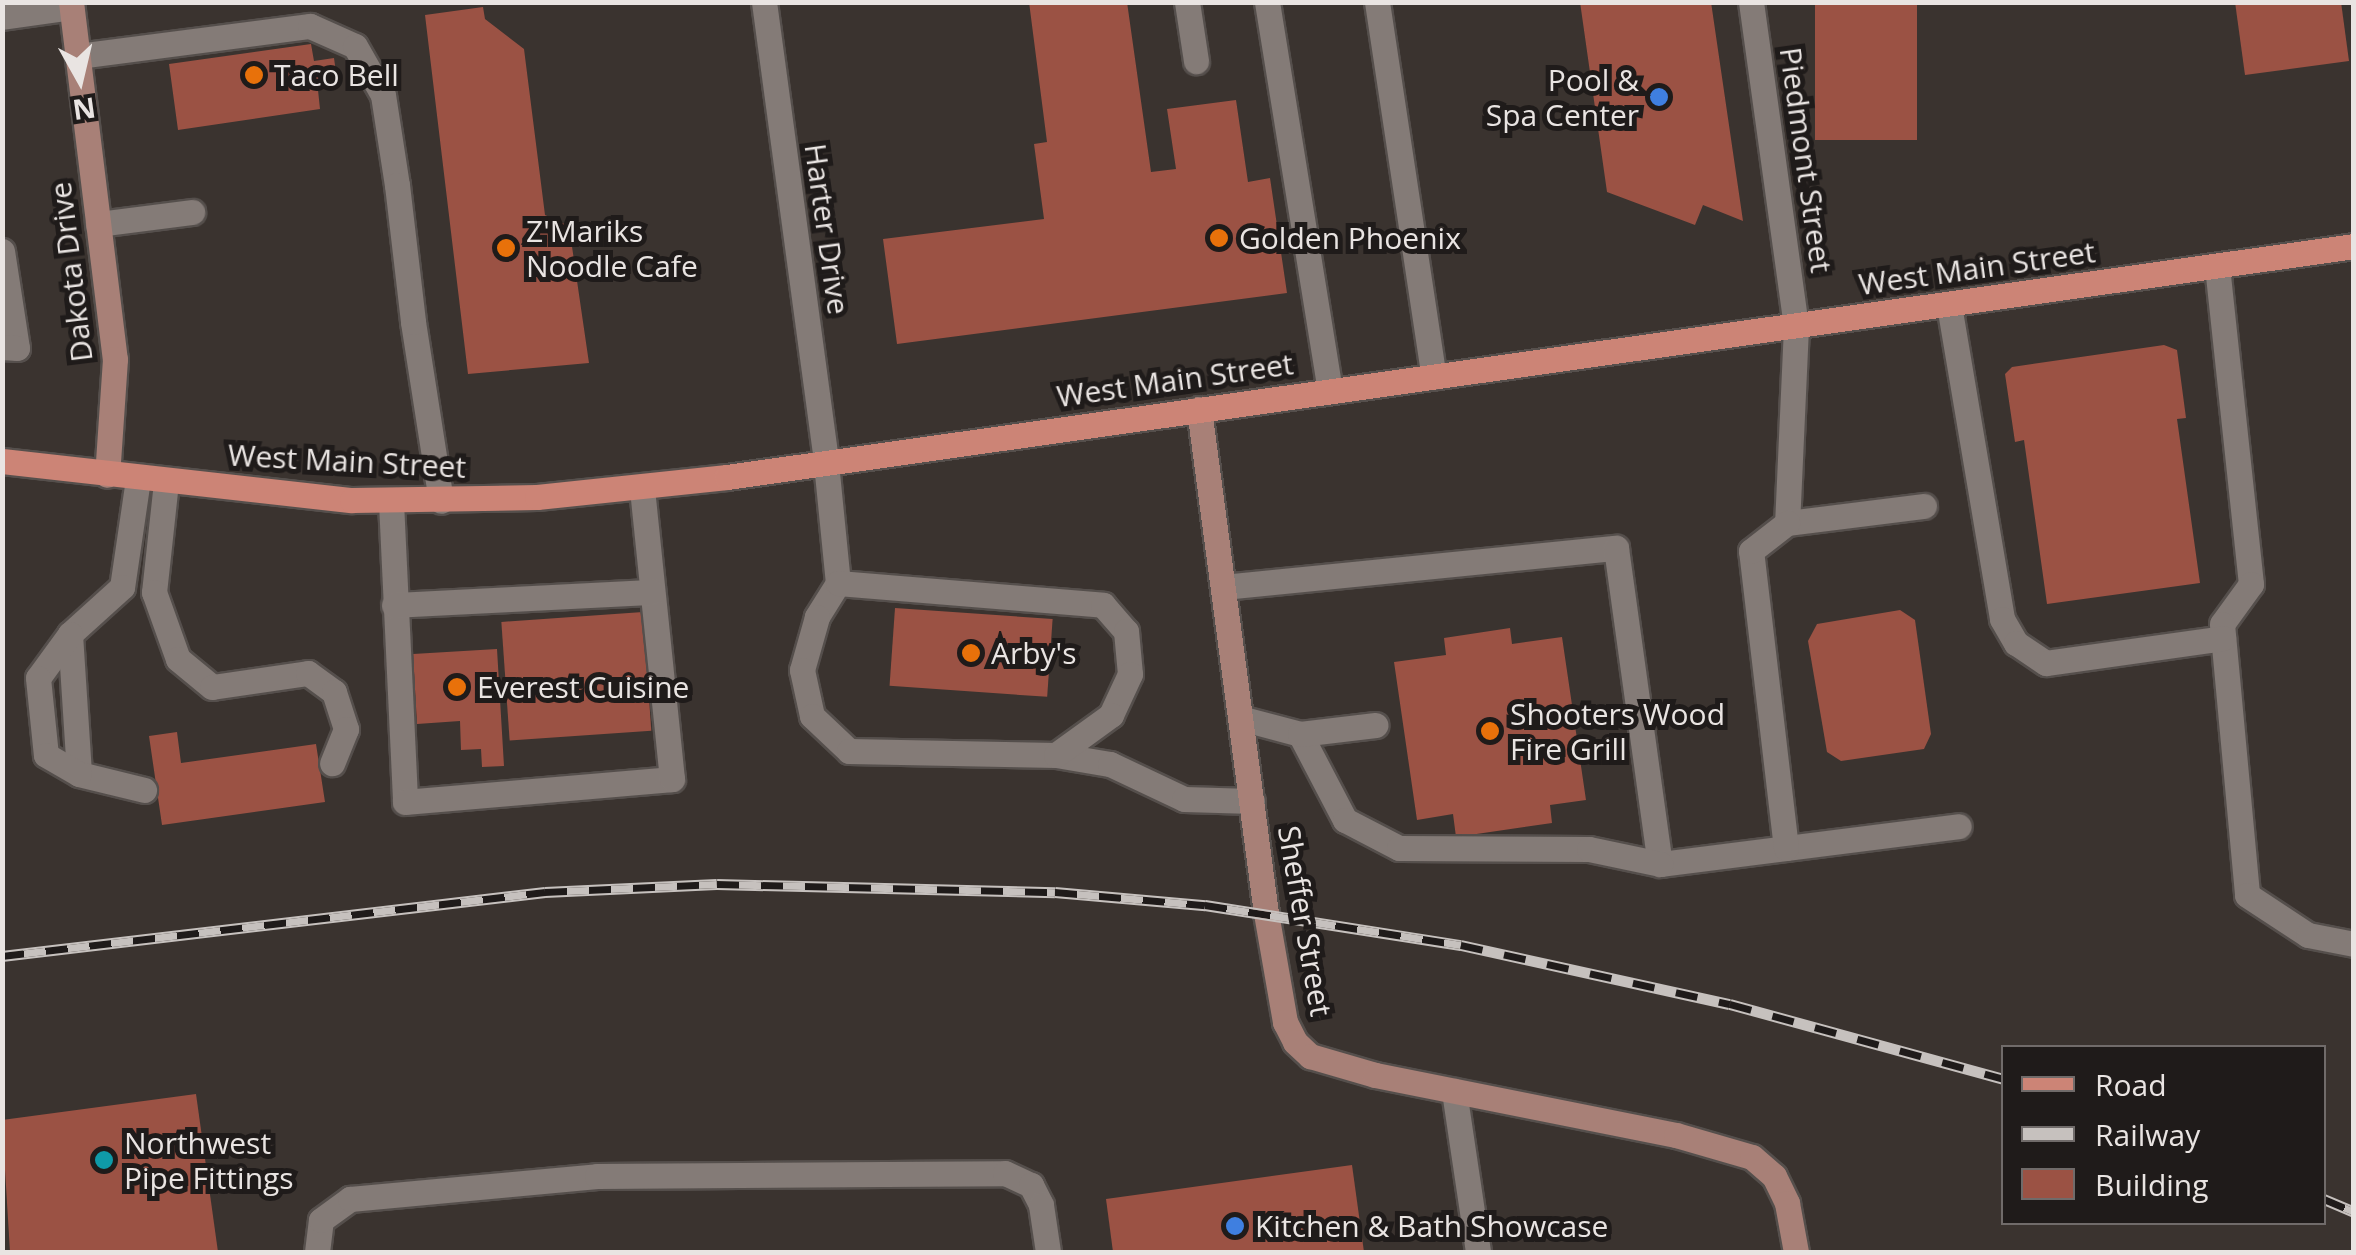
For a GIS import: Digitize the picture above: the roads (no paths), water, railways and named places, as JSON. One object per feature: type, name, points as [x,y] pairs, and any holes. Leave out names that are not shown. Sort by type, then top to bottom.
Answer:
[{"type":"main road","name":"West Main Street","points":[[2,461],[166,482],[391,502],[642,486],[2354,246]]},
{"type":"street","name":"Harter Drive","points":[[764,2],[826,463],[838,583]]},
{"type":"street","points":[[1187,2],[1196,61]]},
{"type":"street","points":[[1267,2],[1330,391]]},
{"type":"street","points":[[1377,2],[1434,377]]},
{"type":"street","name":"Piedmont Street","points":[[1751,2],[1796,327],[1787,523]]},
{"type":"street","points":[[2,17],[71,4]]},
{"type":"street","name":"Dakota Drive","points":[[71,4],[115,359],[107,475]]},
{"type":"street","points":[[78,56],[310,26],[355,46],[383,95],[441,501]]},
{"type":"street","points":[[98,224],[192,212]]},
{"type":"street","points":[[2,251],[17,348],[2,347]]},
{"type":"street","points":[[2216,266],[2252,584],[2222,624],[2247,894],[2308,935],[2354,944]]},
{"type":"street","points":[[1949,304],[2002,619],[2016,643],[2046,663],[2223,638]]},
{"type":"street","name":"Sheffer Street","points":[[1198,409],[1278,992],[1295,1042],[1339,1066],[1676,1135],[1752,1158],[1774,1176],[1787,1203],[1796,1252]]},
{"type":"street","points":[[138,479],[122,587],[70,634],[79,774],[144,790]]},
{"type":"street","points":[[166,482],[154,592],[178,659],[212,687],[308,673],[334,692],[346,729],[332,763]]},
{"type":"street","points":[[391,502],[405,802],[672,779],[642,486]]},
{"type":"street","points":[[1786,848],[1752,551],[1787,523],[1924,506]]},
{"type":"street","points":[[1223,587],[1616,548],[1660,864]]},
{"type":"street","points":[[1056,756],[1111,715],[1130,674],[1126,631],[1102,606],[838,583],[817,617],[802,670],[812,716],[849,750],[1056,756],[1110,764],[1184,799],[1252,801]]},
{"type":"street","points":[[394,605],[652,592]]},
{"type":"street","points":[[1240,718],[1300,734],[1375,725]]},
{"type":"street","points":[[1300,734],[1345,820],[1399,848],[1589,849],[1660,864],[1959,826]]},
{"type":"street","points":[[1454,1091],[1478,1252]]},
{"type":"street","points":[[317,1252],[321,1220],[350,1199],[597,1176],[1005,1174],[1030,1185],[1041,1204],[1048,1252]]},
{"type":"railway","points":[[2,956],[545,892],[717,884],[1055,892],[1205,905],[1461,945],[1730,1004],[2001,1078]]},
{"type":"railway","points":[[2326,1200],[2354,1212]]},
{"type":"place","name":"Taco Bell","points":[[254,75]]},
{"type":"place","name":"Pool & Spa Center","points":[[1659,97]]},
{"type":"place","name":"Golden Phoenix","points":[[1219,238]]},
{"type":"place","name":"Z'Mariks Noodle Cafe","points":[[506,248]]},
{"type":"place","name":"Arby's","points":[[971,653]]},
{"type":"place","name":"Everest Cuisine","points":[[457,687]]},
{"type":"place","name":"Shooters Wood Fire Grill","points":[[1490,731]]},
{"type":"place","name":"Northwest Pipe Fittings","points":[[104,1160]]},
{"type":"place","name":"Kitchen & Bath Showcase","points":[[1235,1226]]}]
